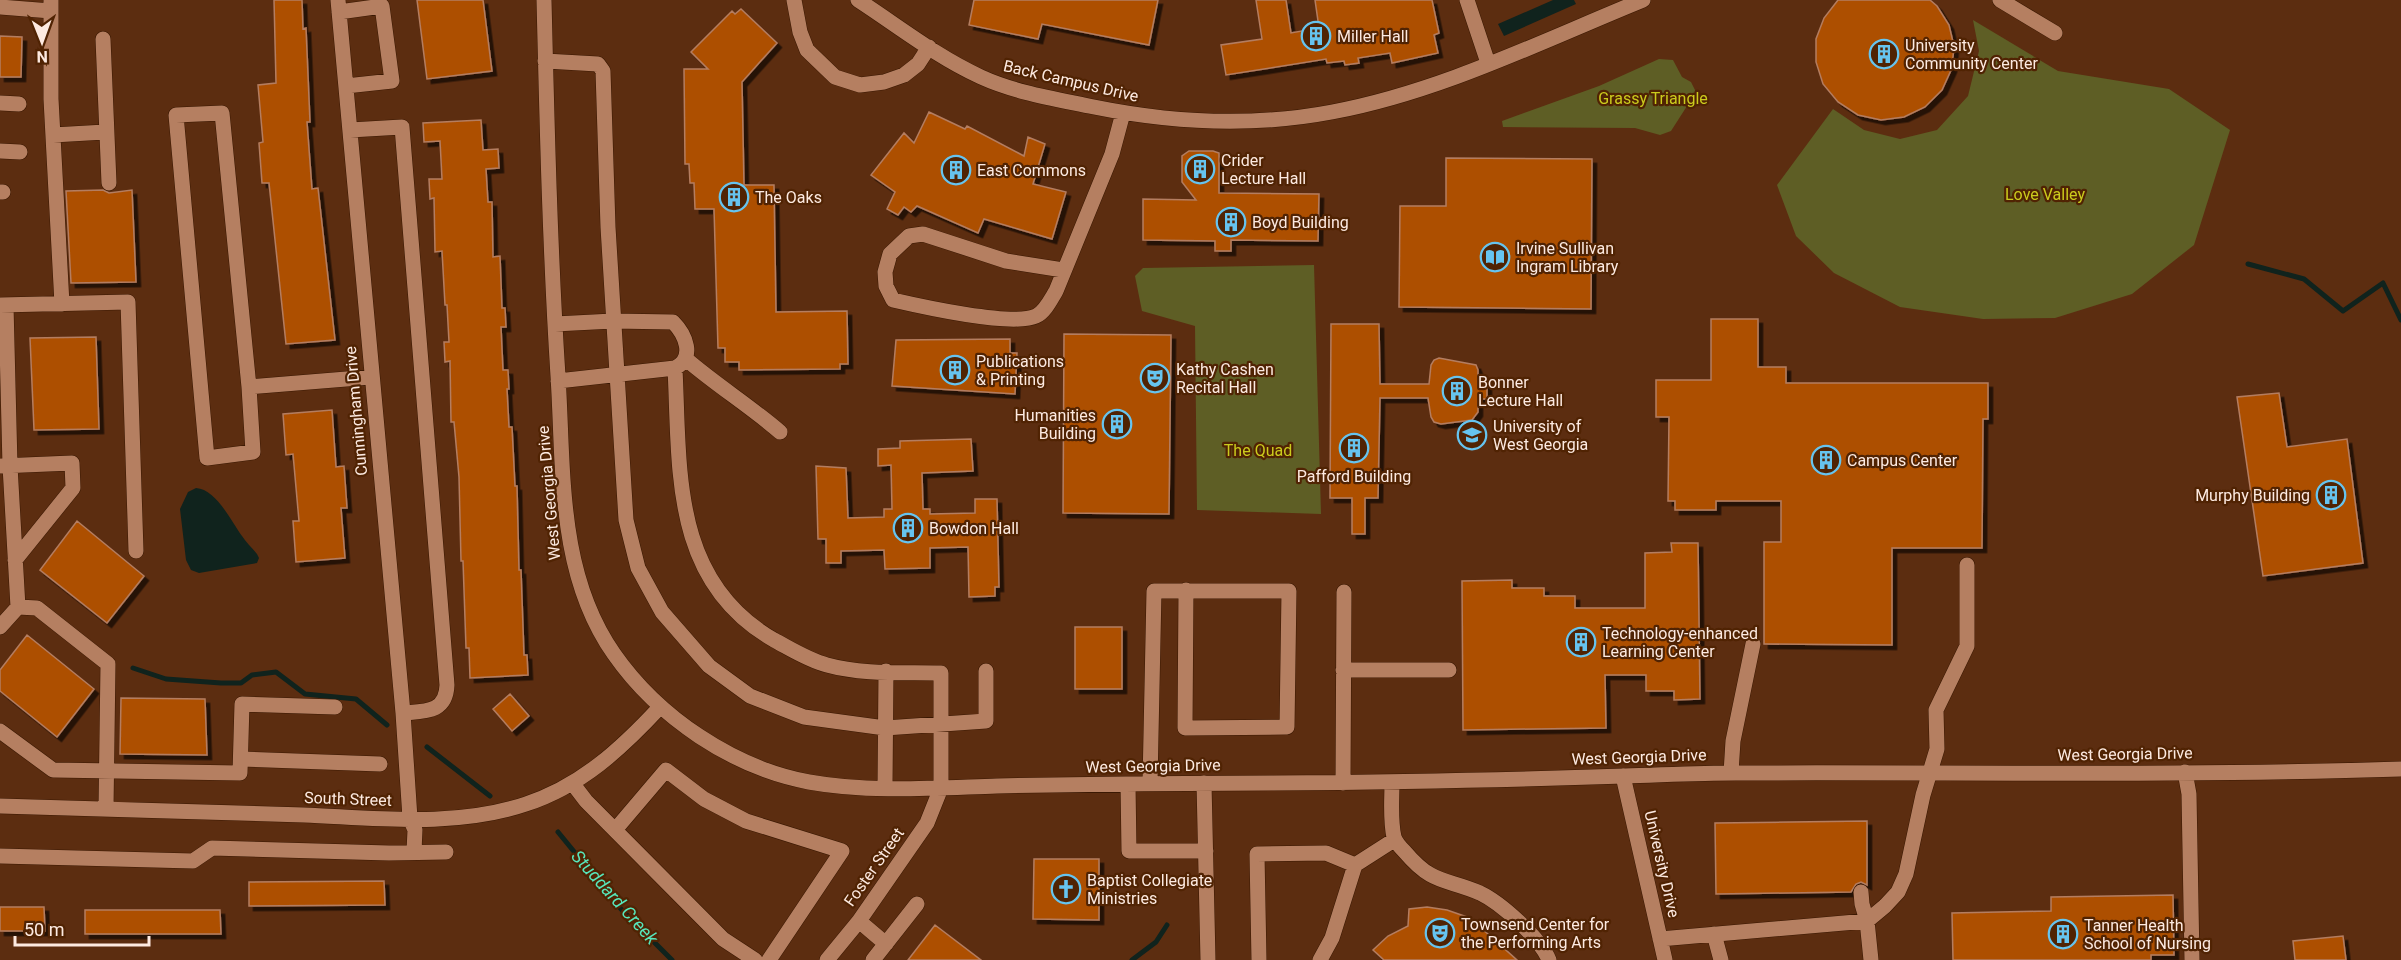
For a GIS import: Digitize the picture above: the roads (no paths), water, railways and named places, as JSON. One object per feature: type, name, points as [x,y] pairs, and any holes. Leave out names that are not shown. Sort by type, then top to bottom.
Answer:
[{"type":"street","points":[[0,0],[0,7],[51,5],[53,135],[62,304]]},
{"type":"street","name":"West Georgia Drive","points":[[544,0],[547,150],[558,381],[568,538],[577,580],[614,654],[660,707],[732,756],[755,766],[809,782],[885,788],[1150,783],[1343,783],[1731,772],[1930,774],[2401,769]]},
{"type":"street","points":[[794,0],[800,32],[807,50],[835,77],[860,84],[884,82],[911,70],[918,64],[929,47]]},
{"type":"street","name":"Back Campus Drive","points":[[858,0],[957,65],[999,84],[1053,99],[1155,118],[1255,121],[1333,112],[1386,99],[1450,78],[1643,0]]},
{"type":"street","points":[[1467,0],[1488,63]]},
{"type":"street","points":[[2000,0],[2055,33]]},
{"type":"street","points":[[339,6],[382,6],[392,81],[346,86]]},
{"type":"street","name":"Cunningham Drive","points":[[339,6],[403,712],[410,818],[415,830],[414,851]]},
{"type":"street","points":[[103,39],[105,132],[109,183]]},
{"type":"street","points":[[545,61],[597,64],[603,71],[605,80],[608,227],[626,520],[638,568],[662,612],[709,666],[750,696],[804,717],[885,728],[940,726],[986,721],[986,671]]},
{"type":"street","points":[[0,103],[19,104]]},
{"type":"street","points":[[222,113],[249,387],[253,452],[207,458],[176,115],[222,113]]},
{"type":"street","points":[[1063,270],[1006,261],[923,234],[909,236],[898,244],[890,254],[885,272],[886,286],[892,300],[1009,319],[1036,316],[1056,291],[1112,154],[1123,113]]},
{"type":"street","points":[[350,130],[402,127],[447,685],[447,696],[430,711],[403,712]]},
{"type":"street","points":[[53,135],[105,132]]},
{"type":"street","points":[[0,151],[20,152]]},
{"type":"street","points":[[106,810],[108,664],[37,608],[7,616],[15,560],[5,466],[3,305],[128,302],[136,551]]},
{"type":"street","points":[[555,324],[613,321],[673,322],[681,330],[685,339],[681,363],[681,485],[685,514],[695,550],[717,590],[739,617],[799,654],[827,665],[856,670],[941,673],[941,788]]},
{"type":"street","points":[[558,381],[616,376],[681,363],[751,407],[780,432]]},
{"type":"street","points":[[249,387],[371,377]]},
{"type":"street","points":[[5,466],[72,463],[73,488],[15,560]]},
{"type":"street","points":[[1660,939],[1867,921],[1898,892],[1906,874],[1923,795],[1937,749],[1936,710],[1967,646],[1967,565]]},
{"type":"street","points":[[1150,783],[1154,591],[1186,590],[1289,591],[1287,727],[1185,728],[1186,590]]},
{"type":"street","points":[[1343,783],[1344,592]]},
{"type":"street","points":[[1731,772],[1733,741],[1753,644]]},
{"type":"street","points":[[1343,670],[1449,670]]},
{"type":"street","points":[[885,788],[886,671]]},
{"type":"street","points":[[0,731],[53,770],[240,773],[242,704],[335,707]]},
{"type":"street","name":"South Street","points":[[0,806],[410,818],[447,818],[501,811],[526,805],[573,784],[601,765],[629,740],[660,707]]},
{"type":"street","points":[[241,759],[380,764]]},
{"type":"street","points":[[615,831],[666,770],[704,799],[746,821],[842,851],[768,960]]},
{"type":"street","points":[[2185,772],[2189,794],[2192,960]]},
{"type":"street","name":"University Drive","points":[[1623,776],[1665,960]]},
{"type":"street","points":[[1392,782],[1394,840],[1419,868],[1438,880],[1480,893],[1496,902],[1537,941],[1549,960]]},
{"type":"street","points":[[1204,783],[1208,960]]},
{"type":"street","points":[[573,784],[615,831],[723,939],[755,960]]},
{"type":"street","points":[[1128,784],[1129,851],[1206,851]]},
{"type":"street","name":"Foster Street","points":[[827,960],[858,921],[927,823],[941,788]]},
{"type":"street","points":[[1320,960],[1332,938],[1355,865],[1394,840]]},
{"type":"street","points":[[0,856],[193,861],[212,849],[446,852]]},
{"type":"street","points":[[1259,960],[1257,854],[1326,853],[1355,865]]},
{"type":"street","points":[[1861,892],[1871,960]]},
{"type":"street","points":[[873,960],[917,904]]},
{"type":"street","points":[[858,921],[886,944]]},
{"type":"street","points":[[1714,934],[1720,960]]},
{"type":"water","points":[[1553,0],[1574,0],[1576,4],[1504,36],[1498,24]]},
{"type":"water","points":[[196,488],[210,494],[222,507],[257,554],[259,558],[257,563],[199,573],[191,570],[186,560],[180,509],[188,492]]},
{"type":"waterway","points":[[2248,264],[2304,279],[2343,311],[2383,283],[2401,320]]},
{"type":"waterway","name":"Studdard Creek","points":[[133,668],[166,679],[221,683],[241,683],[252,675],[276,672],[305,694],[356,699],[387,725]]},
{"type":"waterway","name":"Studdard Creek","points":[[427,747],[490,796]]},
{"type":"waterway","name":"Studdard Creek","points":[[558,832],[621,909],[672,960]]},
{"type":"waterway","points":[[1132,960],[1156,942],[1167,925]]},
{"type":"place","name":"Miller Hall","points":[[1316,36]]},
{"type":"place","name":"University Community Center","points":[[1884,54]]},
{"type":"place","name":"Crider Lecture Hall","points":[[1200,169]]},
{"type":"place","name":"East Commons","points":[[956,170]]},
{"type":"place","name":"The Oaks","points":[[734,197]]},
{"type":"place","name":"Boyd Building","points":[[1231,222]]},
{"type":"place","name":"Irvine Sullivan Ingram Library","points":[[1495,257]]},
{"type":"place","name":"Publications & Printing","points":[[955,370]]},
{"type":"place","name":"Kathy Cashen Recital Hall","points":[[1155,378]]},
{"type":"place","name":"Bonner Lecture Hall","points":[[1457,391]]},
{"type":"place","name":"Humanities Building","points":[[1117,424]]},
{"type":"place","name":"University of West Georgia","points":[[1472,435]]},
{"type":"place","name":"Pafford Building","points":[[1354,448]]},
{"type":"place","name":"Campus Center","points":[[1826,460]]},
{"type":"place","name":"Murphy Building","points":[[2331,495]]},
{"type":"place","name":"Bowdon Hall","points":[[908,528]]},
{"type":"place","name":"Technology-enhanced Learning Center","points":[[1581,642]]},
{"type":"place","name":"Baptist Collegiate Ministries","points":[[1066,889]]},
{"type":"place","name":"Townsend Center for the Performing Arts","points":[[1440,933]]},
{"type":"place","name":"Tanner Health School of Nursing","points":[[2063,934]]},
{"type":"park label","name":"Grassy Triangle","points":[[1653,98]]},
{"type":"park label","name":"Love Valley","points":[[2045,194]]},
{"type":"park label","name":"The Quad","points":[[1258,450]]}]
